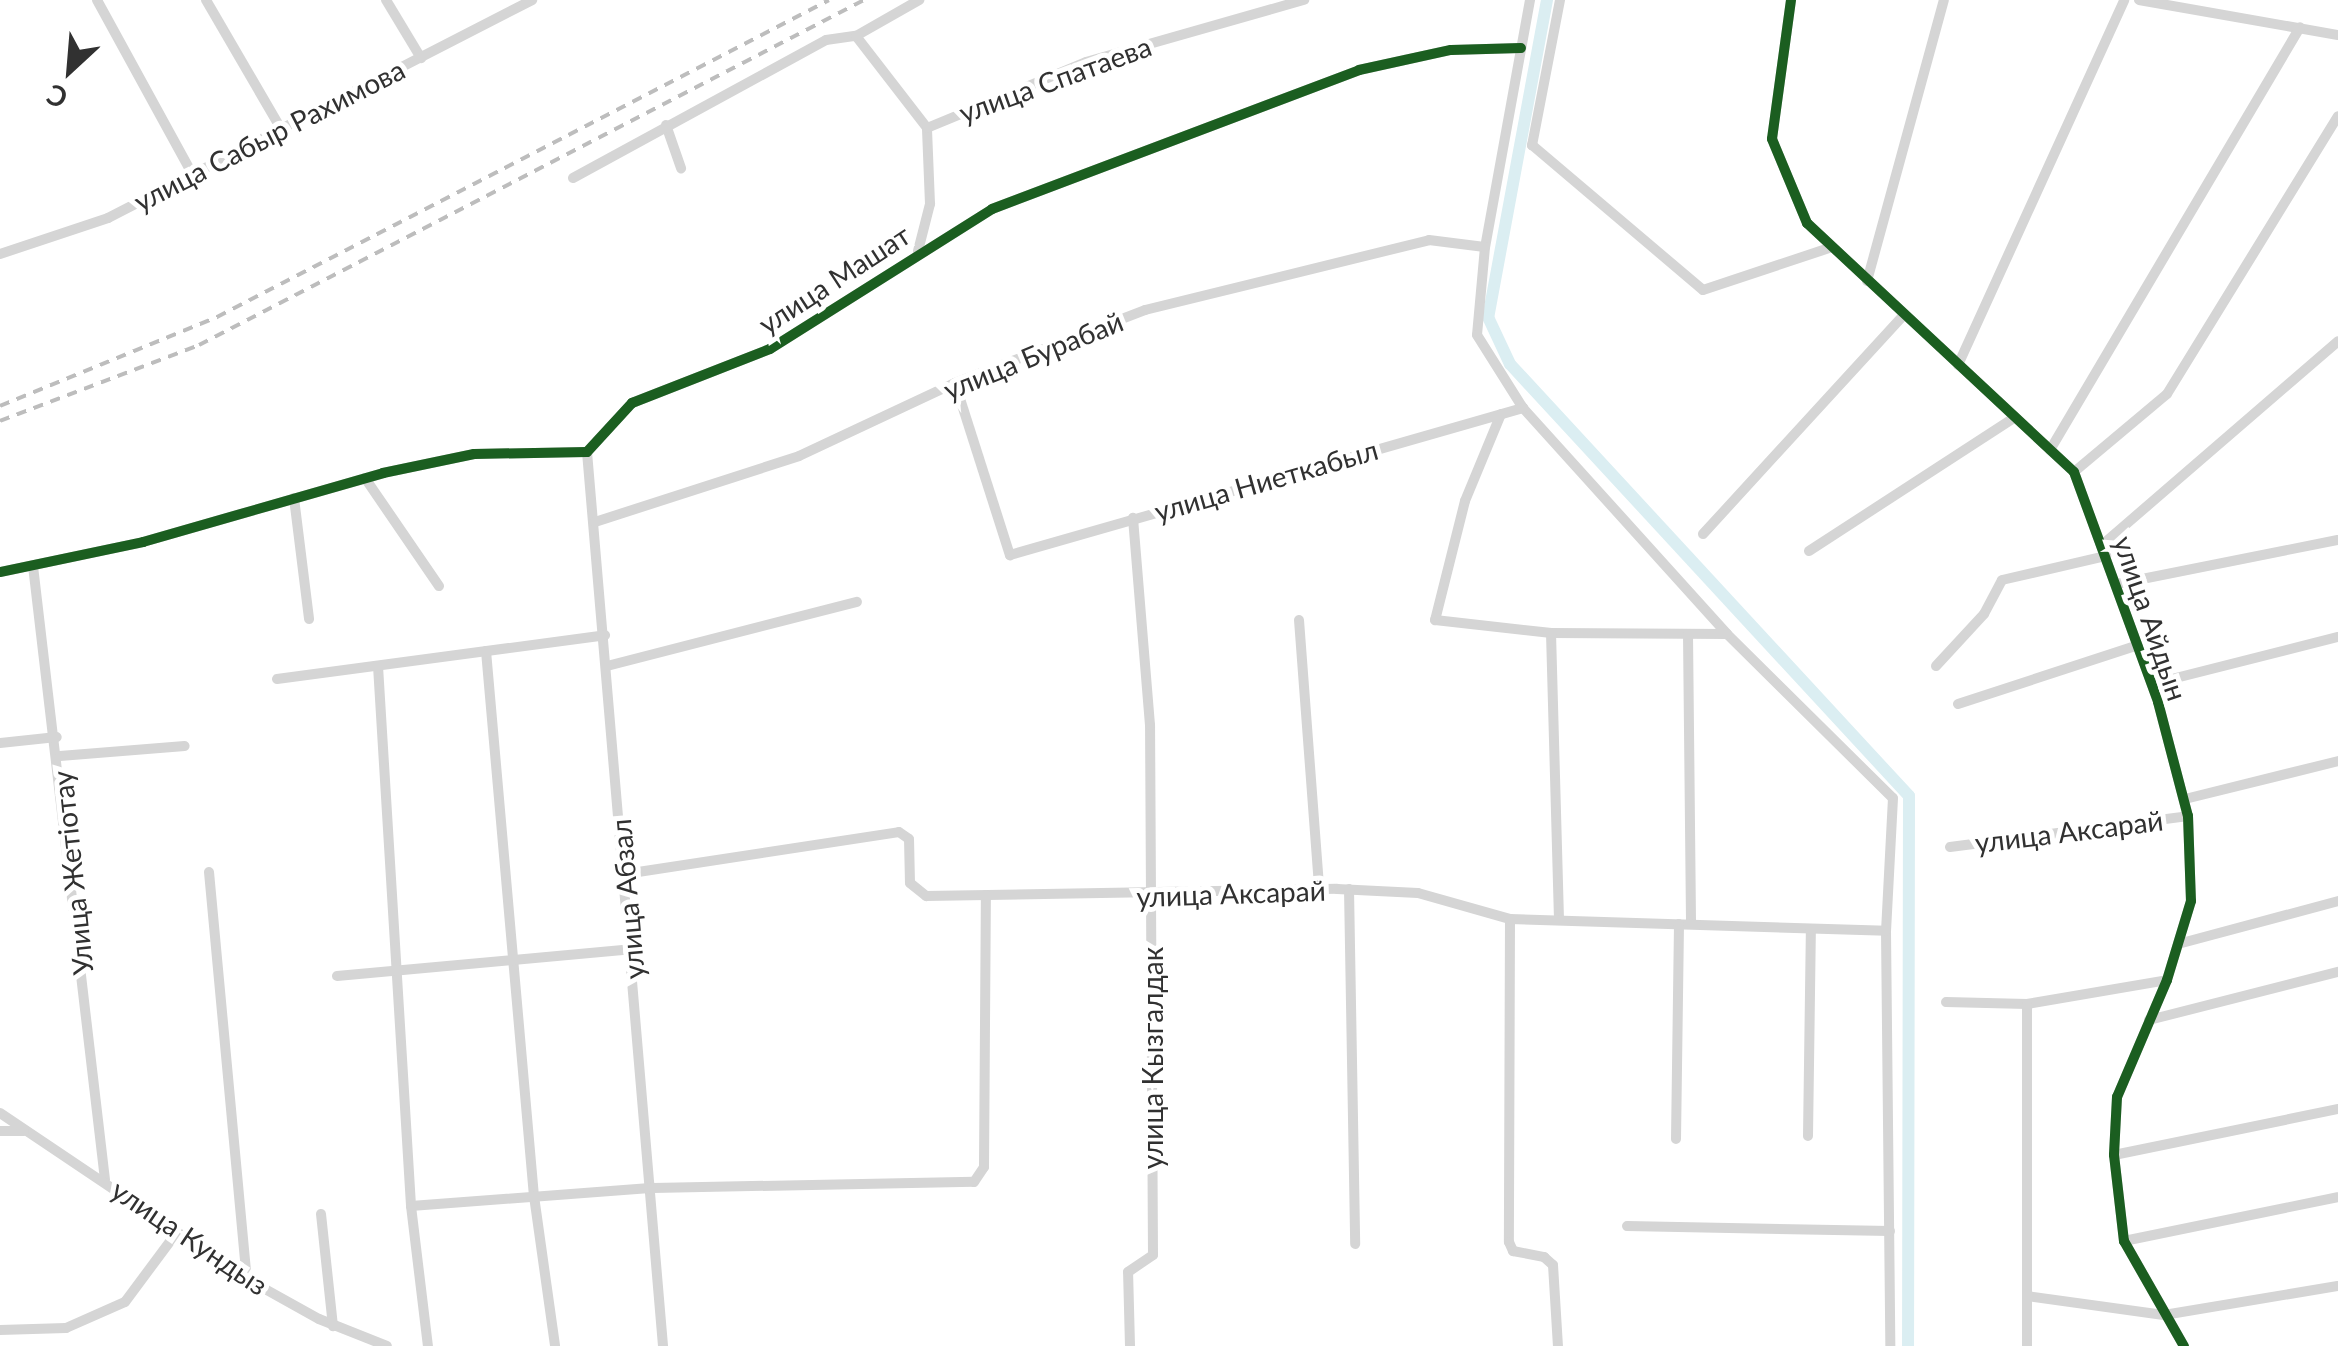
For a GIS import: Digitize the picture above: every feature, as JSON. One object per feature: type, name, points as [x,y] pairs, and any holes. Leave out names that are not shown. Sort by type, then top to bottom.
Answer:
[{"type":"street","points":[[96,0],[193,175]]},
{"type":"street","points":[[206,0],[281,130]]},
{"type":"street","points":[[386,0],[421,58]]},
{"type":"street","name":"улица Сабыр Рахимова","points":[[0,254],[108,218],[532,0]]},
{"type":"street","points":[[573,178],[826,40],[856,36],[919,0]]},
{"type":"street","name":"улица Спатаева","points":[[918,251],[930,204],[927,128],[1086,62],[1304,0]]},
{"type":"street","points":[[1530,0],[1485,247],[1477,335],[1523,408],[1727,634],[1894,798],[1886,932],[1890,1346]]},
{"type":"street","points":[[1560,0],[1532,145],[1703,290],[1832,247]]},
{"type":"street","name":"улица Айдын","points":[[1791,0],[1772,139],[1807,223],[2074,472],[2152,684],[2185,799],[2194,872],[2167,980],[2117,1097],[2114,1155],[2124,1241],[2184,1346]]},
{"type":"street","points":[[1866,281],[1944,0]]},
{"type":"street","points":[[1958,365],[2124,0]]},
{"type":"street","points":[[2139,0],[2338,35]]},
{"type":"street","points":[[2050,450],[2300,27]]},
{"type":"street","points":[[856,36],[927,128]]},
{"type":"street","name":"улица Машат","points":[[588,452],[632,403],[770,349],[918,251],[992,209],[1360,70],[1451,50],[1521,48]]},
{"type":"street","points":[[2074,472],[2167,394],[2338,116]]},
{"type":"street","points":[[666,125],[680,168]]},
{"type":"street","name":"улица Бурабай","points":[[595,522],[799,456],[955,384],[1145,310],[1318,264],[1429,240],[1485,247]]},
{"type":"street","points":[[1702,534],[1903,316]]},
{"type":"street","points":[[1936,666],[1984,614],[2002,580],[2104,551],[2338,341]]},
{"type":"street","name":"улица Ниеткабыл","points":[[955,384],[1010,555],[1523,408]]},
{"type":"street","points":[[1500,414],[1466,501],[1435,620],[1551,633],[1727,634]]},
{"type":"street","points":[[1809,550],[2015,417]]},
{"type":"street","points":[[0,572],[365,478],[474,454],[588,452]]},
{"type":"street","name":"улица Абзал","points":[[588,452],[653,1188],[663,1346]]},
{"type":"street","points":[[365,478],[439,586]]},
{"type":"street","points":[[294,498],[309,618]]},
{"type":"street","name":"улица Кызгалдак","points":[[1130,1346],[1128,1272],[1153,1255],[1150,726],[1134,518]]},
{"type":"street","points":[[2117,584],[2338,540]]},
{"type":"street","name":"Улица Жетіотау","points":[[33,566],[60,756],[105,1180]]},
{"type":"street","points":[[608,666],[857,602]]},
{"type":"street","points":[[1300,620],[1319,889]]},
{"type":"street","points":[[1551,633],[1559,919]]},
{"type":"street","points":[[277,680],[605,634]]},
{"type":"street","points":[[1676,1139],[1685,924],[1688,634]]},
{"type":"street","points":[[2152,684],[2338,637]]},
{"type":"street","points":[[1958,704],[2138,645]]},
{"type":"street","points":[[486,651],[534,1196],[556,1346]]},
{"type":"street","points":[[378,666],[401,970],[411,1206],[428,1346]]},
{"type":"street","points":[[0,743],[57,737]]},
{"type":"street","points":[[60,756],[185,746]]},
{"type":"street","name":"улица Аксарай","points":[[2185,799],[2338,761]]},
{"type":"street","name":"улица Аксарай","points":[[1950,847],[2188,816]]},
{"type":"street","name":"улица Аксарай","points":[[625,874],[899,832],[909,839],[910,883],[918,891],[986,896],[1348,889],[1418,892],[1510,919],[1886,932]]},
{"type":"street","points":[[209,872],[247,1279]]},
{"type":"street","points":[[1348,889],[1355,1244]]},
{"type":"street","points":[[411,1206],[653,1188],[974,1182],[982,1176],[986,896]]},
{"type":"street","points":[[2178,944],[2338,901]]},
{"type":"street","points":[[1510,919],[1509,1242],[1513,1251],[1553,1265],[1558,1346]]},
{"type":"street","points":[[1808,1136],[1811,928]]},
{"type":"street","points":[[338,976],[632,949]]},
{"type":"street","points":[[2149,1020],[2338,972]]},
{"type":"street","points":[[1946,1002],[2027,1004],[2167,980]]},
{"type":"street","points":[[2027,1004],[2027,1346]]},
{"type":"street","points":[[2114,1155],[2338,1109]]},
{"type":"street","name":"улица Кундыз","points":[[0,1114],[105,1180],[247,1279],[333,1326],[386,1346]]},
{"type":"street","points":[[0,1131],[28,1131]]},
{"type":"street","points":[[2124,1241],[2338,1197]]},
{"type":"street","points":[[321,1214],[333,1326]]},
{"type":"street","points":[[1627,1226],[1890,1231]]},
{"type":"street","points":[[0,1330],[66,1328],[125,1302],[177,1232]]},
{"type":"street","points":[[2027,1296],[2164,1315],[2338,1286]]},
{"type":"waterway","points":[[1547,0],[1488,317],[1510,364],[1909,796],[1908,1346]]},
{"type":"railway","points":[[0,406],[217,317],[829,0]]},
{"type":"railway","points":[[0,421],[199,345],[864,0]]},
{"type":"cycle path","points":[[1791,0],[1772,139],[1807,223],[2074,472],[2158,702],[2188,816],[2191,901],[2167,980],[2117,1097],[2114,1155],[2124,1241],[2184,1346]]},
{"type":"cycle path","points":[[0,572],[143,542],[383,473],[474,454],[587,452],[632,403],[770,349],[992,209],[1359,70],[1451,50],[1521,48]]}]
